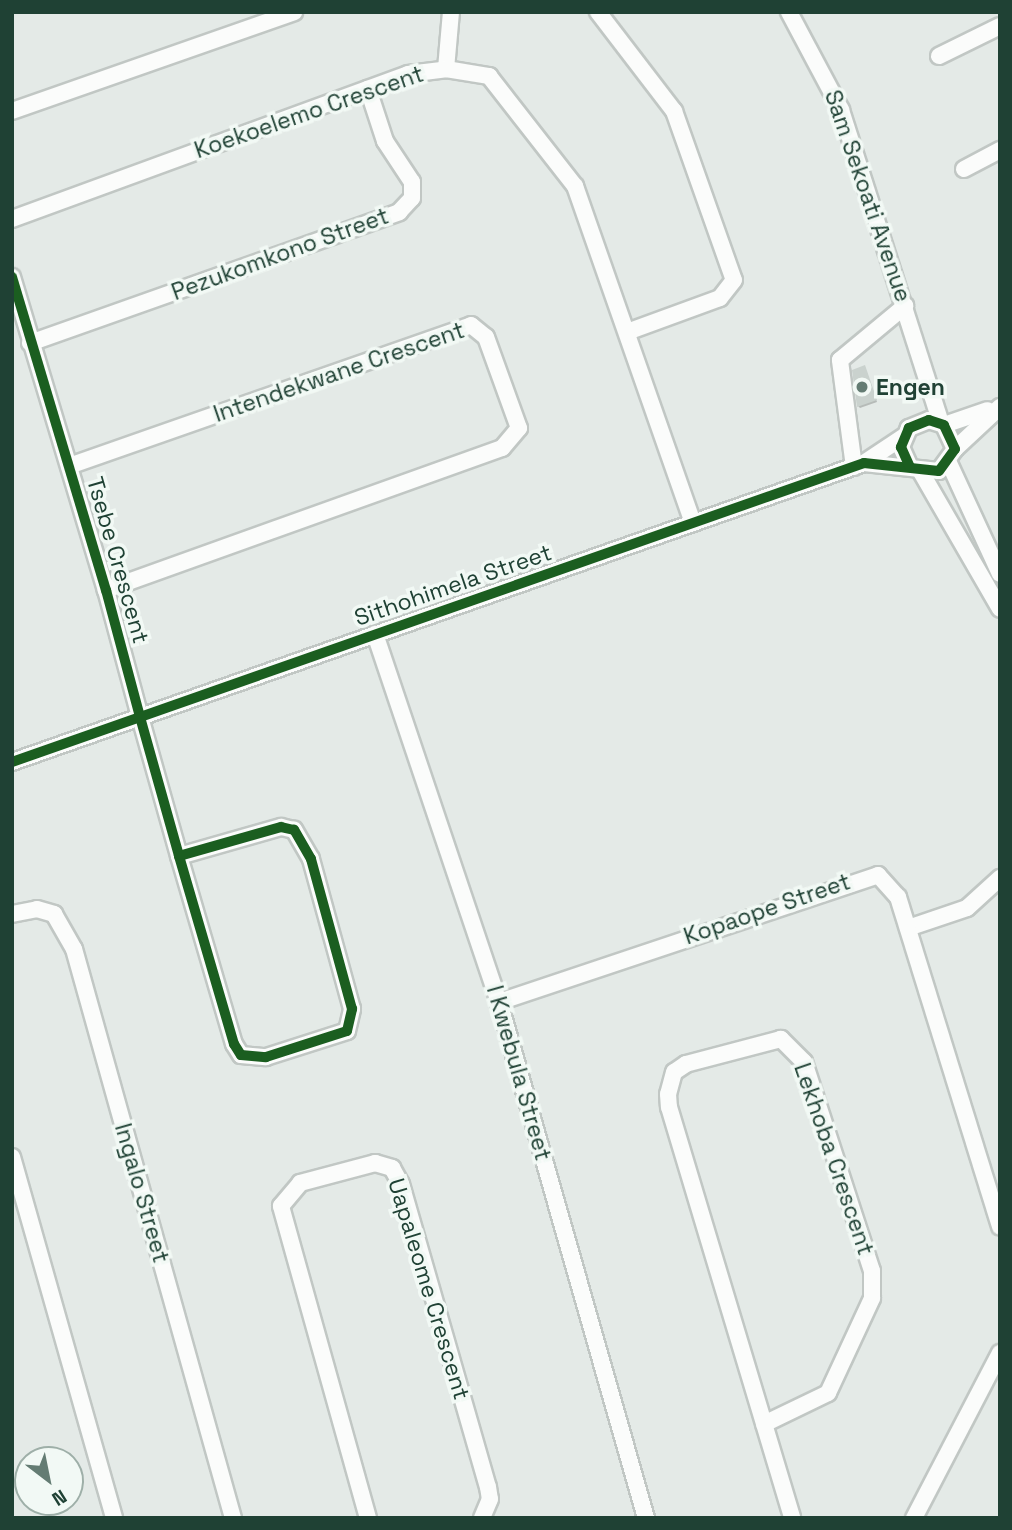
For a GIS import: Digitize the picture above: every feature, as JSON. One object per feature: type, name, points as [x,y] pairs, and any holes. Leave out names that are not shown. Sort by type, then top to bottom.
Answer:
[{"type":"street","points":[[12,111],[294,12]]},
{"type":"street","points":[[446,69],[451,12]]},
{"type":"street","points":[[598,12],[674,111],[734,280],[720,298],[627,332]]},
{"type":"street","name":"Sam Sekoati Avenue","points":[[789,12],[841,110],[952,456]]},
{"type":"street","points":[[939,56],[1000,26]]},
{"type":"street","name":"Koekoelemo Crescent","points":[[16,216],[368,89],[446,69],[492,78],[563,167],[627,332],[692,523]]},
{"type":"street","name":"Pezukomkono Street","points":[[30,343],[399,212],[412,198],[412,182],[385,141],[368,89]]},
{"type":"street","points":[[964,169],[1000,150]]},
{"type":"street","name":"Tsebe Crescent","points":[[12,277],[106,590],[180,856],[241,1055],[266,1058],[347,1031],[352,1009],[311,859],[293,831],[281,827],[180,856]]},
{"type":"street","points":[[859,465],[840,360],[905,306]]},
{"type":"street","name":"Intendekwane Crescent","points":[[69,466],[471,325],[486,337],[519,428],[502,448],[106,590]]},
{"type":"street","points":[[929,387],[917,422],[942,424],[1000,406]]},
{"type":"street","points":[[915,470],[952,456],[1000,406]]},
{"type":"street","name":"Sithohimela Street","points":[[12,762],[859,465],[903,437],[917,422]]},
{"type":"street","points":[[903,437],[915,470],[1000,609]]},
{"type":"street","points":[[952,456],[1000,574]]},
{"type":"street","name":"Sithohimela Street","points":[[859,465],[915,470]]},
{"type":"street","name":"I Kwebula Street","points":[[375,634],[499,1002],[646,1518]]},
{"type":"street","name":"Kopaope Street","points":[[499,1002],[862,876],[878,874],[892,885],[908,928],[997,1208],[1000,1227]]},
{"type":"street","points":[[908,928],[967,908],[1000,878]]},
{"type":"street","name":"Ingalo Street","points":[[12,914],[37,909],[54,915],[75,949],[233,1518]]},
{"type":"street","name":"Lekhoba Crescent","points":[[764,1423],[828,1393],[872,1298],[872,1271],[804,1062],[781,1039],[686,1064],[674,1072],[668,1094],[764,1423],[792,1518]]},
{"type":"street","points":[[12,1157],[114,1518]]},
{"type":"street","name":"Uapaleome Crescent","points":[[368,1518],[281,1206],[300,1183],[375,1163],[391,1168],[401,1184],[491,1499],[482,1518]]},
{"type":"street","points":[[914,1518],[1000,1353]]},
{"type":"building","points":[[865,365],[877,400],[857,407],[852,370]]},
{"type":"cycle path","points":[[12,277],[106,590],[179,856],[234,1044],[241,1055],[266,1057],[347,1031],[352,1009],[311,859],[294,830],[281,827],[179,856]]},
{"type":"cycle path","points":[[12,762],[864,463],[939,471],[955,449],[944,425],[929,420],[909,428],[901,447],[910,467]]},
{"type":"place","name":"Engen","points":[[862,387]]}]
